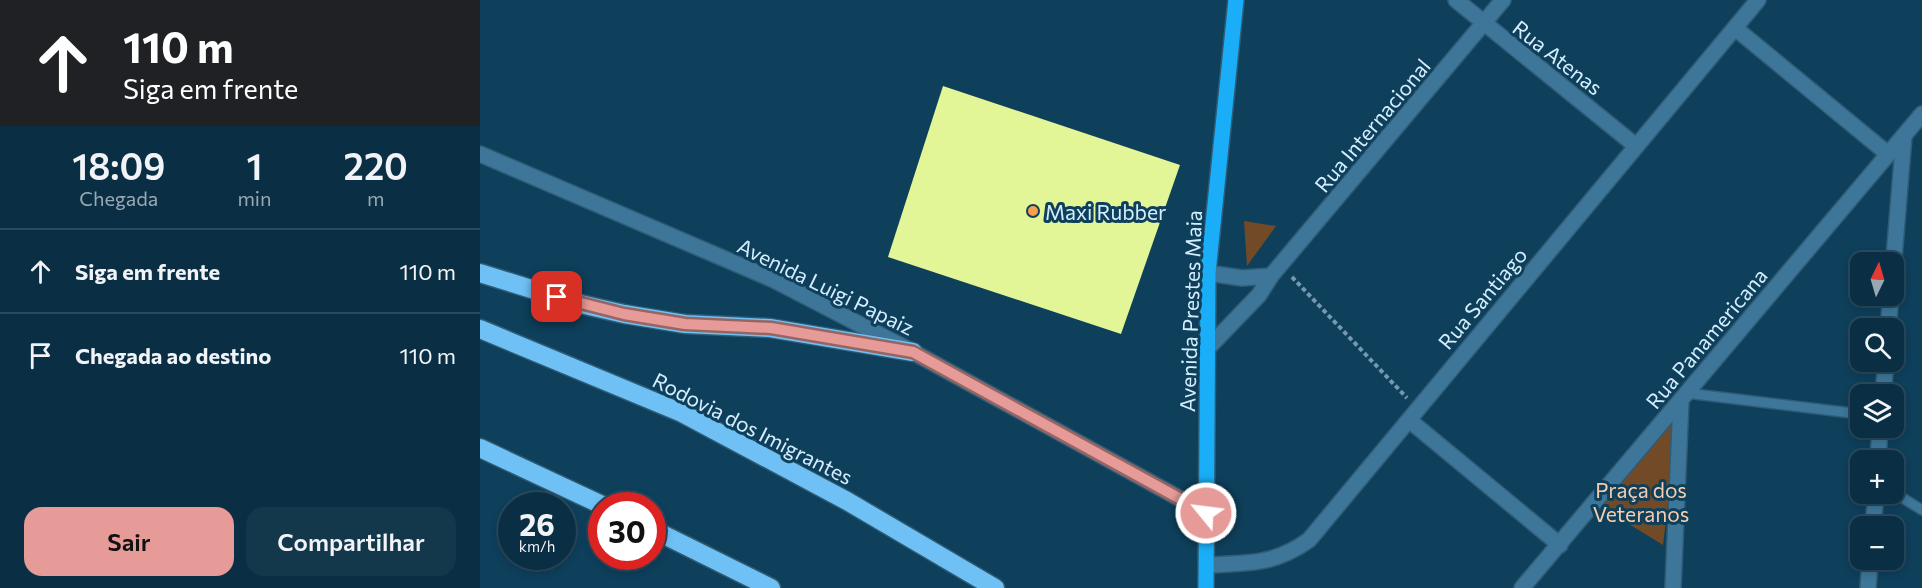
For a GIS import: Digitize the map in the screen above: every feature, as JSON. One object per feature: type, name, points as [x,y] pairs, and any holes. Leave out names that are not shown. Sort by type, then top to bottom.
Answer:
[{"type":"highway","points":[[480,273],[576,303],[624,314],[685,324],[771,328],[913,352]]},
{"type":"highway","name":"Rodovia dos Imigrantes","points":[[480,329],[682,413],[847,501],[995,588]]},
{"type":"highway","points":[[480,448],[588,499]]},
{"type":"highway","points":[[666,536],[771,588]]},
{"type":"main road","name":"Avenida Prestes Maia","points":[[1206,588],[1208,273],[1236,0]]},
{"type":"street","name":"Rua Atenas","points":[[1456,0],[1636,146]]},
{"type":"street","name":"Rua Internacional","points":[[1207,349],[1259,295],[1276,271],[1503,0]]},
{"type":"street","name":"Rua Santiago","points":[[1207,565],[1263,563],[1289,554],[1309,540],[1758,0]]},
{"type":"street","points":[[1735,28],[1888,154]]},
{"type":"street","name":"Rua Panamericana","points":[[1522,588],[1922,114]]},
{"type":"street","points":[[1894,252],[1904,136]]},
{"type":"street","name":"Avenida Luigi Papaiz","points":[[480,154],[774,280],[913,352],[1206,513]]},
{"type":"street","points":[[1208,273],[1242,278],[1276,271]]},
{"type":"street","points":[[1673,588],[1683,397]]},
{"type":"street","points":[[1413,415],[1560,545]]},
{"type":"street","points":[[1868,588],[1869,570]]},
{"type":"lane","points":[[1683,397],[1850,413]]},
{"type":"lane","points":[[1904,499],[1922,510]]},
{"type":"path","points":[[1276,271],[1413,415]]},
{"type":"green space","points":[[1244,221],[1276,226],[1247,266]]},
{"type":"green space","name":"Praça dos Veteranos","points":[[1679,413],[1663,545],[1601,507]]},
{"type":"building","name":"Maxi Rubber","points":[[943,86],[1180,165],[1121,334],[888,257]]},
{"type":"place","name":"Maxi Rubber","points":[[1033,211]]},
{"type":"route","points":[[557,297],[624,314],[685,324],[771,328],[913,352],[1206,513]]}]
